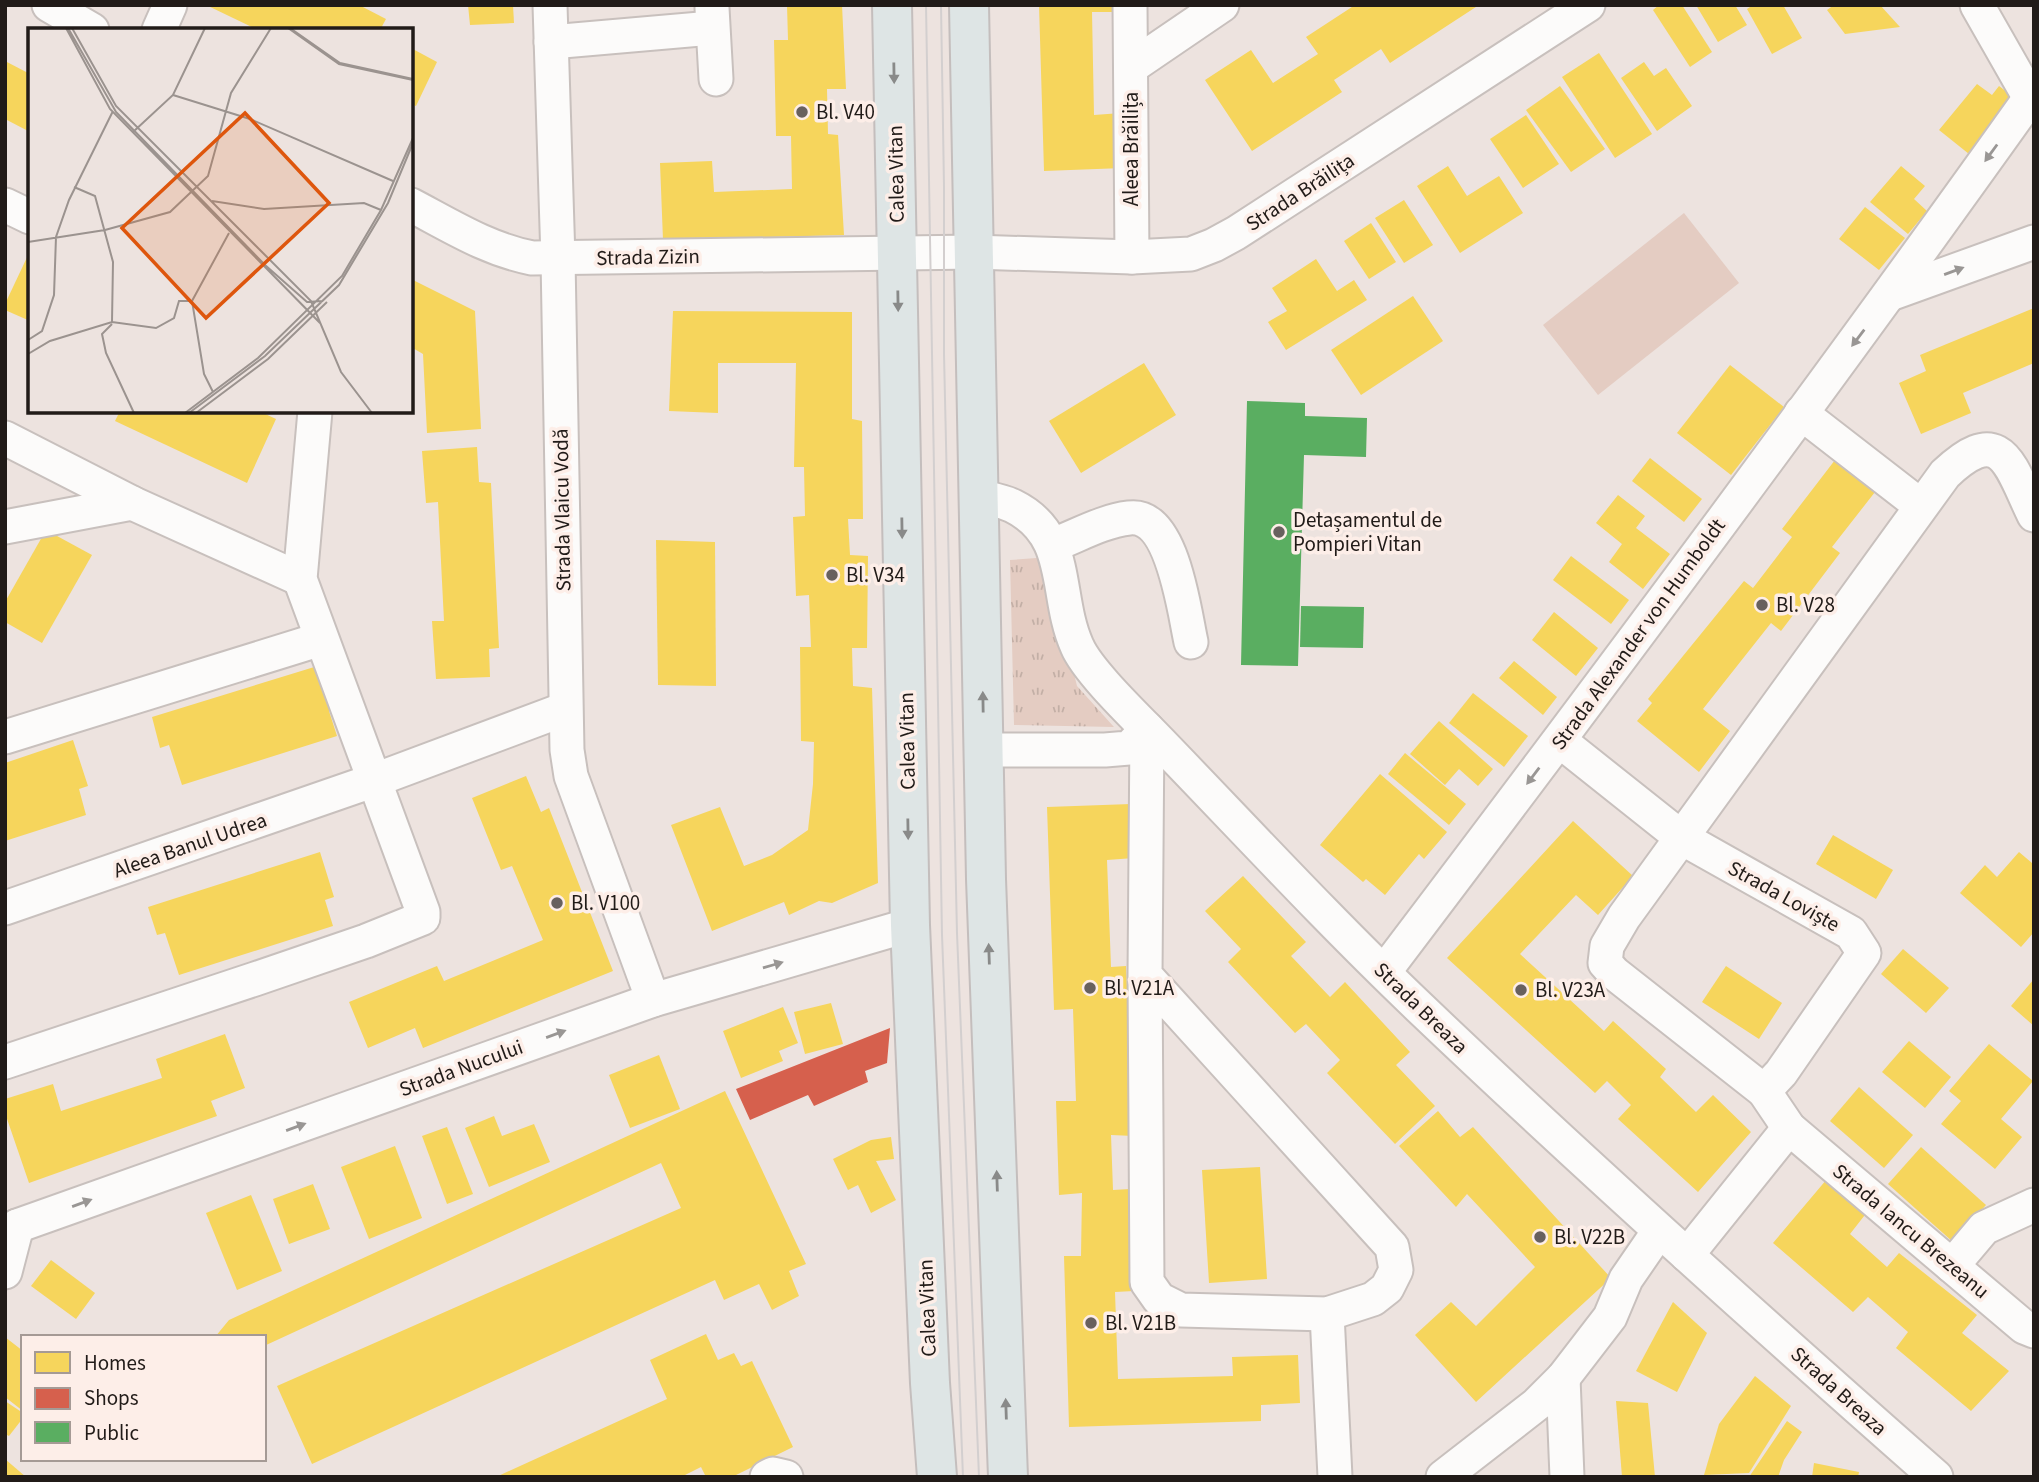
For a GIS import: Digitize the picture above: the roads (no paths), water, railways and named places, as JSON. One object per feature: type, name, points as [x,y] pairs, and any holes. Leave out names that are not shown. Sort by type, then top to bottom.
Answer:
[{"type":"main road","name":"Calea Vitan","points":[[892,5],[910,925],[929,1383],[937,1477]]},
{"type":"main road","points":[[969,5],[986,879],[1008,1477]]},
{"type":"street","points":[[49,5],[89,28]]},
{"type":"street","points":[[160,28],[170,5]]},
{"type":"street","name":"Strada Vlaicu Vodă","points":[[550,5],[558,259],[565,709],[570,776],[653,1000]]},
{"type":"street","points":[[1130,5],[1131,67]]},
{"type":"street","name":"Aleea Brăilița","points":[[1132,257],[1131,67],[1222,5]]},
{"type":"street","name":"Strada Brăilița","points":[[974,251],[1132,257],[1191,254],[1214,245],[1588,5]]},
{"type":"street","points":[[1977,5],[2033,100]]},
{"type":"street","points":[[551,42],[712,17],[716,79]]},
{"type":"street","name":"Strada Alexander von Humboldt","points":[[1384,972],[1560,741],[2033,100]]},
{"type":"street","points":[[5,205],[28,216]]},
{"type":"street","name":"Strada Zizin","points":[[413,206],[477,240],[505,252],[532,258],[974,251]]},
{"type":"street","points":[[1890,294],[2034,242]]},
{"type":"street","points":[[5,1062],[255,979],[423,918],[375,780],[299,579],[314,413]]},
{"type":"street","points":[[1801,413],[1921,506]]},
{"type":"street","points":[[5,438],[132,503],[299,579]]},
{"type":"street","points":[[1687,1255],[1789,1128],[1764,1091],[1614,974],[1605,963],[1607,946],[1624,916],[1945,474],[1962,458],[1982,448],[1996,449],[2006,458],[2034,515]]},
{"type":"street","name":"Strada Breaza","points":[[979,496],[1011,505],[1029,516],[1043,530],[1053,545],[1077,648],[1100,678],[1384,972],[1659,1231],[1936,1477]]},
{"type":"street","points":[[5,527],[132,503]]},
{"type":"street","points":[[1053,545],[1131,517],[1146,520],[1160,532],[1172,558],[1191,642]]},
{"type":"street","points":[[5,737],[321,639]]},
{"type":"street","name":"Aleea Banul Udrea","points":[[5,908],[375,780],[565,709]]},
{"type":"street","points":[[984,750],[1129,748],[1147,729]]},
{"type":"street","points":[[1145,975],[1392,1247],[1396,1270],[1387,1288],[1373,1299],[1327,1314],[1181,1310],[1159,1299],[1147,1282],[1145,975],[1147,729]]},
{"type":"street","name":"Strada Loviște","points":[[1560,741],[1682,838],[1851,933],[1864,953],[1781,1073],[1764,1091]]},
{"type":"street","name":"Strada Nucului","points":[[5,1272],[11,1222],[653,1000],[910,925]]},
{"type":"street","name":"Strada Iancu Brezeanu","points":[[1789,1128],[2024,1327],[2034,1331]]},
{"type":"street","points":[[1952,1266],[1984,1228],[2034,1205]]},
{"type":"street","points":[[1443,1477],[1537,1404],[1563,1378],[1610,1317],[1626,1279],[1659,1231]]},
{"type":"street","points":[[1327,1314],[1335,1477]]},
{"type":"street","points":[[1563,1378],[1567,1477]]},
{"type":"street","points":[[767,1477],[774,1474],[786,1477]]},
{"type":"tram line","points":[[926,5],[942,935],[963,1477]]},
{"type":"tram line","points":[[941,5],[944,354],[957,933],[979,1477]]},
{"type":"place","name":"Bl. V40","points":[[802,112]]},
{"type":"place","name":"Detașamentul de Pompieri Vitan","points":[[1279,532]]},
{"type":"place","name":"Bl. V34","points":[[832,575]]},
{"type":"place","name":"Bl. V28","points":[[1762,605]]},
{"type":"place","name":"Bl. V100","points":[[557,903]]},
{"type":"place","name":"Bl. V21A","points":[[1090,988]]},
{"type":"place","name":"Bl. V23A","points":[[1521,990]]},
{"type":"place","name":"Bl. V22B","points":[[1540,1237]]},
{"type":"place","name":"Bl. V21B","points":[[1091,1323]]}]
